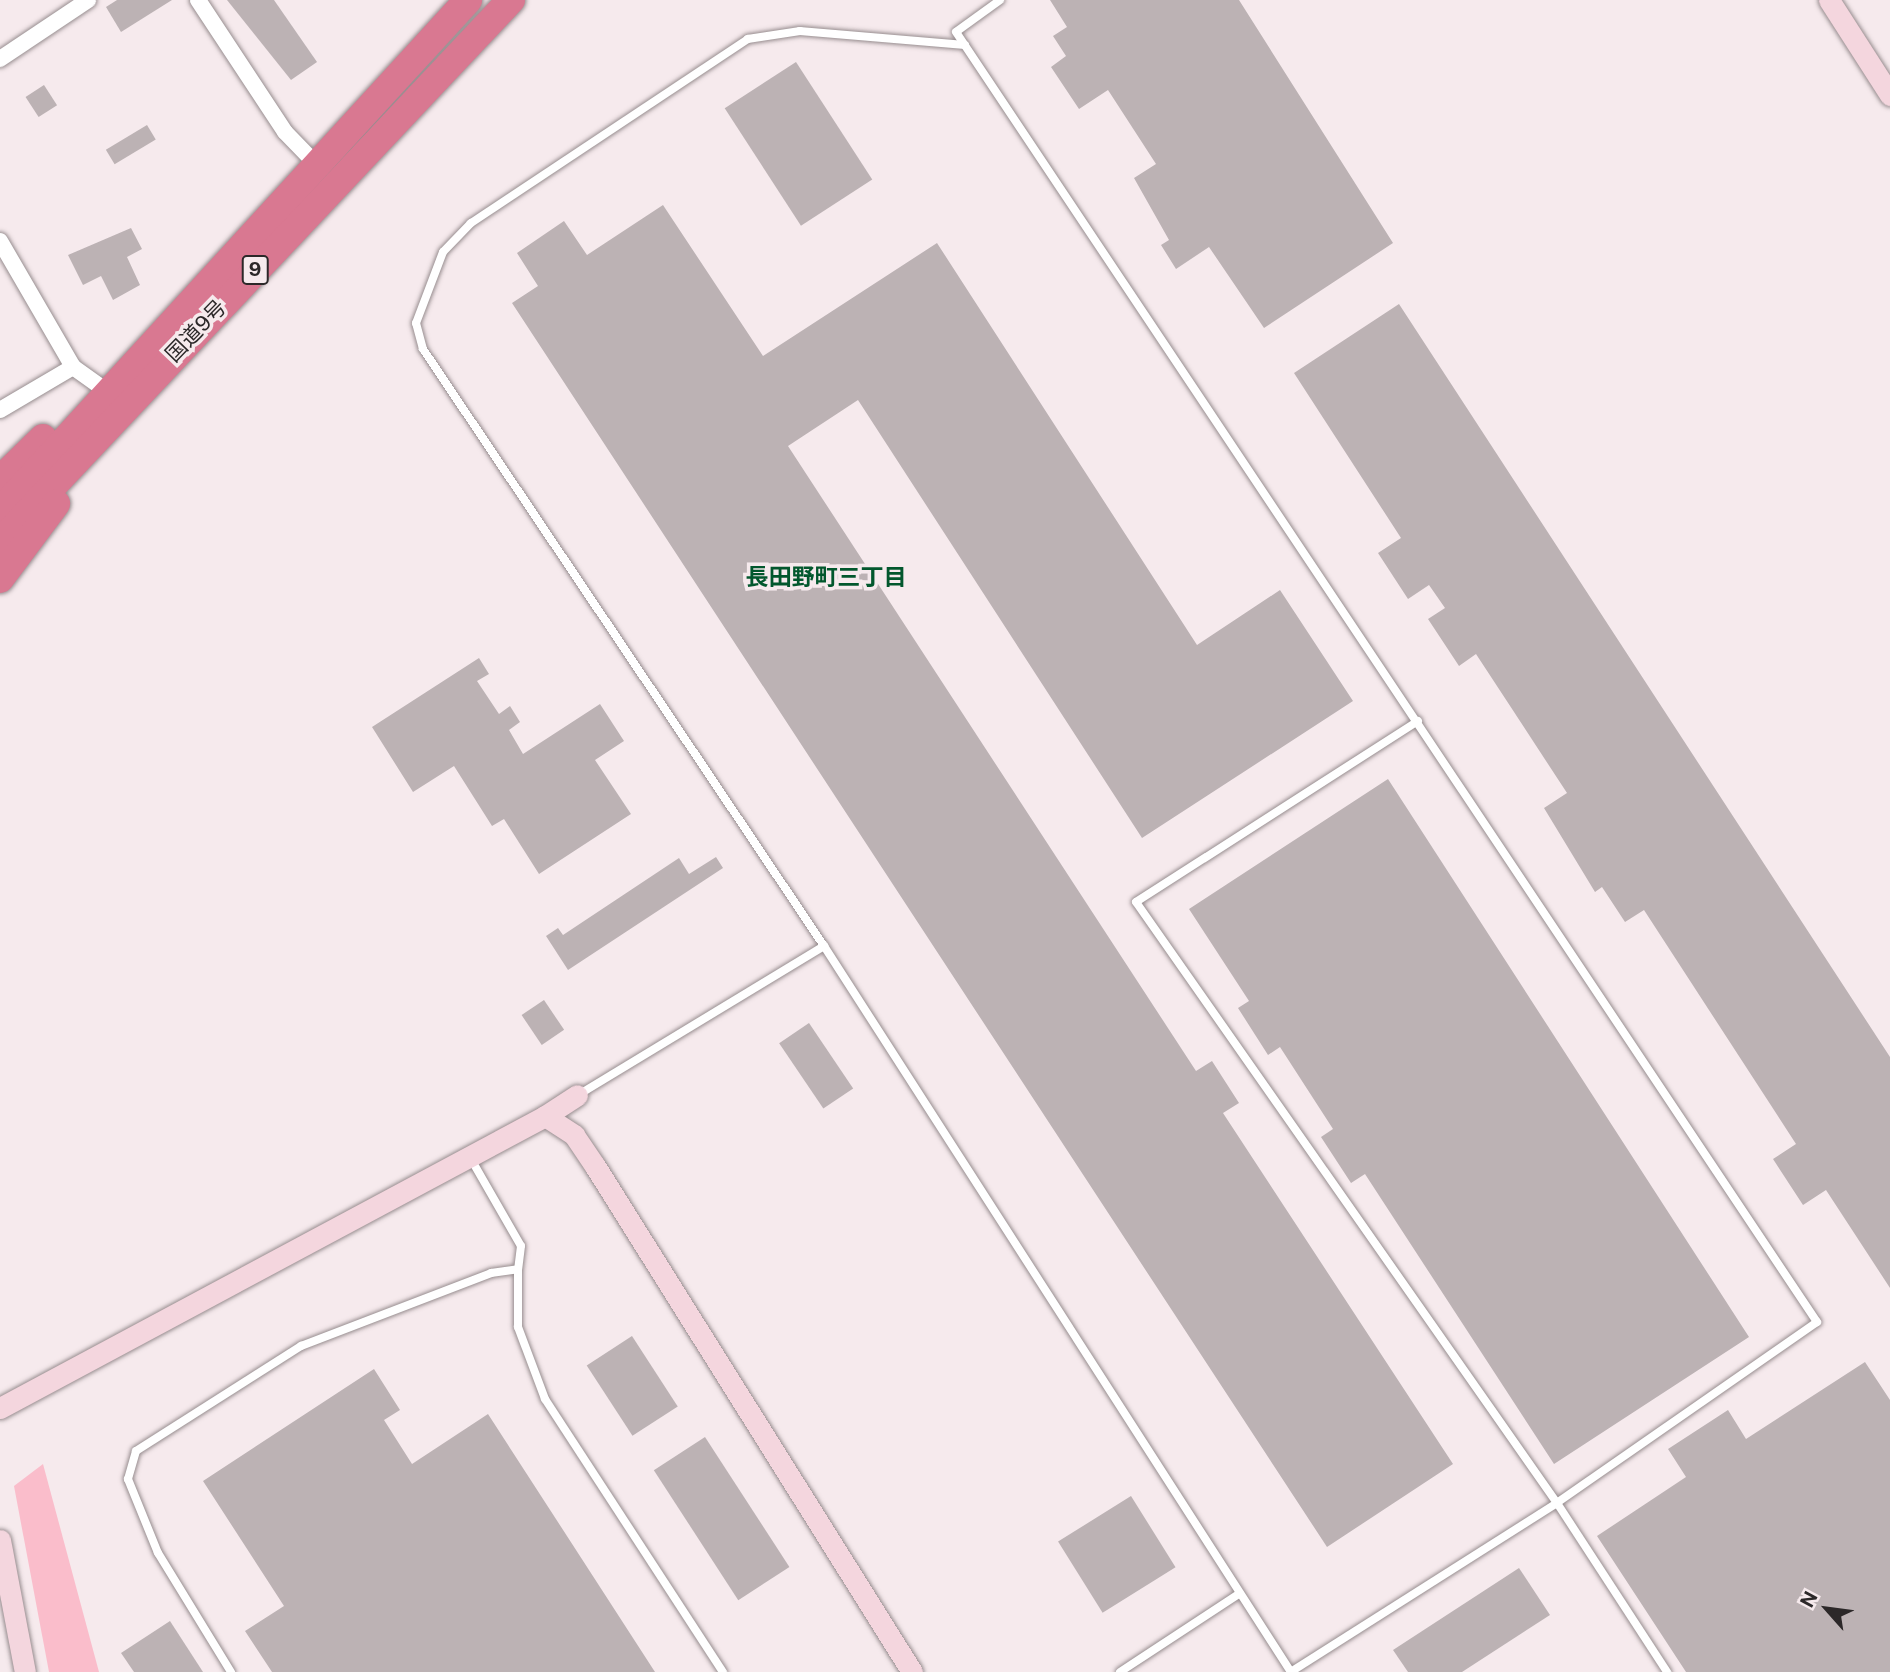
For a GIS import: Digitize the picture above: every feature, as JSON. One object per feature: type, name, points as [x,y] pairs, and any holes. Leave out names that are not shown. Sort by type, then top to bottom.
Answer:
[{"type":"highway","name":"国道9号","points":[[0,511],[468,0]]},
{"type":"highway","name":"国道9号","points":[[0,542],[150,379],[511,0]]},
{"type":"highway","points":[[0,579],[150,379]]},
{"type":"highway","points":[[0,480],[46,435],[108,392]]},
{"type":"street","points":[[0,59],[88,0]]},
{"type":"street","points":[[198,0],[285,132],[317,165]]},
{"type":"street","points":[[1829,0],[1890,95]]},
{"type":"street","points":[[0,241],[73,367],[108,392]]},
{"type":"street","points":[[0,410],[73,367]]},
{"type":"street","points":[[0,1409],[425,1178],[471,1159],[577,1095]]},
{"type":"street","points":[[545,1116],[574,1135],[595,1166],[912,1672]]},
{"type":"street","points":[[0,1540],[24,1672]]},
{"type":"lane","points":[[965,45],[800,31],[748,39],[471,223],[443,252],[416,323],[423,349],[824,946],[1237,1595],[1291,1672],[1557,1503],[1817,1322],[1418,722],[965,45],[956,32],[1000,0]]},
{"type":"lane","points":[[1418,722],[1136,902],[1557,1503],[1667,1672]]},
{"type":"lane","points":[[577,1095],[824,946]]},
{"type":"lane","points":[[471,1159],[521,1246],[518,1269],[521,1341],[545,1398],[723,1672]]},
{"type":"lane","points":[[231,1672],[158,1553],[128,1479],[136,1451],[301,1346],[491,1273],[518,1269]]},
{"type":"lane","points":[[1120,1672],[1237,1595]]},
{"type":"shaded area","points":[[43,1464],[99,1672],[49,1672],[14,1486]]},
{"type":"building","points":[[117,0],[172,0],[121,32],[106,7]]},
{"type":"building","points":[[227,0],[274,0],[317,62],[291,80]]},
{"type":"building","points":[[1050,0],[1239,0],[1393,243],[1264,328],[1209,247],[1176,269],[1161,245],[1169,240],[1134,178],[1156,164],[1108,90],[1079,109],[1051,67],[1066,56],[1053,36],[1067,27]]},
{"type":"building","points":[[796,62],[872,179],[801,226],[725,108]]},
{"type":"building","points":[[44,85],[57,105],[39,117],[26,97]]},
{"type":"building","points":[[147,125],[156,140],[115,164],[106,150]]},
{"type":"building","points":[[663,205],[763,356],[937,243],[1197,645],[1280,590],[1353,701],[1142,838],[858,400],[788,446],[1196,1071],[1212,1061],[1239,1103],[1223,1113],[1453,1464],[1327,1547],[512,303],[538,286],[517,253],[564,221],[587,255]]},
{"type":"building","points":[[131,228],[142,249],[127,257],[140,285],[113,300],[101,276],[83,285],[68,255]]},
{"type":"building","points":[[1399,304],[1890,1057],[1890,1288],[1826,1190],[1803,1205],[1773,1159],[1796,1144],[1644,910],[1625,922],[1602,887],[1595,892],[1544,808],[1567,793],[1476,654],[1459,666],[1428,619],[1445,608],[1429,585],[1408,599],[1378,553],[1401,538],[1294,373]]},
{"type":"building","points":[[479,658],[489,674],[477,681],[499,714],[510,706],[520,722],[509,730],[523,754],[600,704],[624,741],[595,760],[631,814],[539,874],[504,819],[492,826],[454,766],[413,792],[372,727]]},
{"type":"building","points":[[1388,779],[1749,1337],[1554,1464],[1365,1174],[1351,1183],[1321,1137],[1333,1129],[1280,1047],[1268,1055],[1238,1008],[1249,1001],[1189,909]]},
{"type":"building","points":[[716,857],[723,868],[568,970],[546,936],[558,928],[563,935],[679,858],[689,874]]},
{"type":"building","points":[[544,1000],[564,1030],[542,1045],[522,1015]]},
{"type":"building","points":[[809,1023],[853,1088],[823,1109],[779,1043]]},
{"type":"building","points":[[632,1336],[678,1406],[632,1436],[587,1365]]},
{"type":"building","points":[[1865,1362],[1890,1400],[1890,1672],[1686,1672],[1597,1536],[1686,1477],[1668,1449],[1728,1410],[1746,1439]]},
{"type":"building","points":[[374,1369],[400,1410],[384,1420],[412,1464],[488,1414],[655,1672],[272,1672],[245,1631],[284,1606],[203,1481]]},
{"type":"building","points":[[705,1437],[789,1567],[738,1600],[654,1470]]},
{"type":"building","points":[[1131,1496],[1176,1567],[1103,1613],[1058,1542]]},
{"type":"building","points":[[1519,1568],[1550,1615],[1462,1672],[1408,1672],[1393,1650]]},
{"type":"building","points":[[170,1621],[203,1672],[134,1672],[121,1653]]},
{"type":"district","name":"長田野町三丁目","points":[[826,577]]}]
